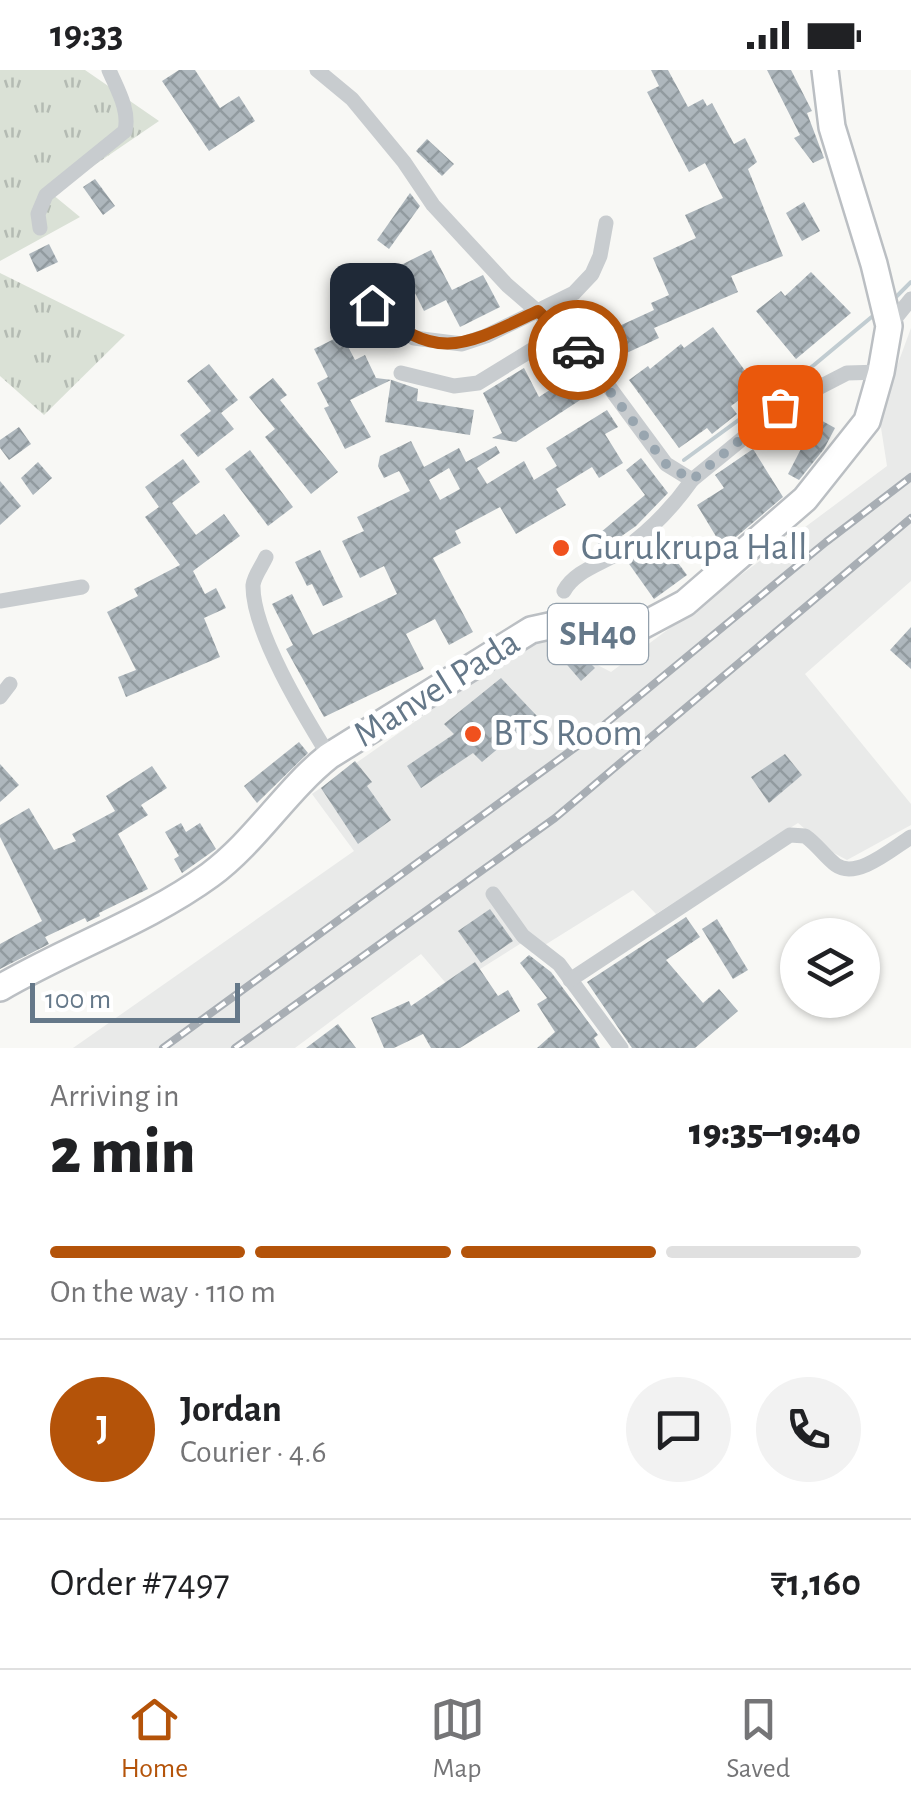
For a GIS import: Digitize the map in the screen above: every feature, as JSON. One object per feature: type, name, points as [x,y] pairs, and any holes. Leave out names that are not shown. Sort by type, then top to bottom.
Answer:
[{"type":"main road","name":"Manvel Pada","points":[[0,988],[164,904],[209,876],[330,756],[530,630],[554,624],[588,635],[640,628],[684,602],[805,498],[867,421],[881,372],[888,326],[874,264],[832,127],[825,70]]},
{"type":"street","points":[[40,228],[38,214],[46,195],[125,131],[125,108],[109,70]]},
{"type":"street","points":[[317,70],[352,99],[445,217],[507,285],[562,332],[608,384],[666,464],[692,480]]},
{"type":"street","points":[[372,305],[414,338],[462,344],[574,293],[592,274],[606,223]]},
{"type":"street","points":[[888,326],[911,298]]},
{"type":"street","points":[[401,373],[454,386],[478,382],[562,332]]},
{"type":"street","points":[[564,591],[574,577],[605,562],[644,534],[672,508],[692,480],[780,407],[847,372],[881,372]]},
{"type":"street","points":[[266,557],[253,582],[258,617],[281,669],[330,756]]},
{"type":"street","points":[[0,600],[82,587]]},
{"type":"street","points":[[570,980],[790,835],[806,836],[836,865],[846,869],[858,868],[911,837]]},
{"type":"street","points":[[493,894],[524,936],[559,964],[621,1048]]},
{"type":"shaded area","points":[[911,328],[911,581],[805,674],[911,804],[911,825],[847,860],[798,823],[656,914],[633,890],[532,953],[523,942],[450,988],[421,954],[295,1048],[73,1048],[354,851],[312,794],[524,645],[551,641],[611,672],[887,466],[879,415]]},
{"type":"green space","points":[[0,70],[85,70],[159,121],[52,194],[80,217],[0,261]]},
{"type":"green space","points":[[0,273],[125,335],[44,415],[0,376]]},
{"type":"building","points":[[179,70],[195,70],[220,108],[239,96],[255,121],[209,151],[162,81]]},
{"type":"building","points":[[651,70],[668,70],[688,107],[703,99],[707,106],[712,103],[734,144],[745,138],[757,162],[748,169],[783,256],[731,276],[738,292],[654,328],[659,338],[605,363],[593,338],[654,310],[651,303],[669,295],[653,258],[696,238],[685,215],[723,198],[705,163],[689,172],[647,92],[659,86]]},
{"type":"building","points":[[767,70],[791,70],[812,111],[807,113],[824,158],[813,163],[794,138],[800,135]]},
{"type":"building","points":[[427,139],[454,164],[442,176],[416,151]]},
{"type":"building","points":[[95,179],[115,206],[103,215],[83,187]]},
{"type":"building","points":[[410,193],[420,206],[389,249],[377,240]]},
{"type":"building","points":[[804,202],[820,231],[802,241],[786,213]]},
{"type":"building","points":[[49,244],[58,262],[37,272],[29,254]]},
{"type":"building","points":[[431,250],[452,290],[483,275],[500,307],[460,327],[446,300],[424,311],[401,265]]},
{"type":"building","points":[[811,272],[851,313],[796,359],[756,311],[781,291],[785,296]]},
{"type":"building","points":[[713,327],[757,387],[731,406],[737,414],[712,434],[707,428],[679,448],[629,380]]},
{"type":"building","points":[[342,335],[355,360],[365,355],[376,378],[392,380],[418,389],[417,401],[474,410],[470,435],[385,422],[391,380],[350,400],[371,437],[345,449],[324,408],[329,406],[317,383],[328,377],[314,349]]},
{"type":"building","points":[[209,364],[238,400],[221,413],[234,429],[198,457],[180,435],[211,411],[187,381]]},
{"type":"building","points":[[524,368],[539,397],[580,370],[597,389],[516,442],[492,438],[502,433],[483,393]]},
{"type":"building","points":[[273,378],[287,395],[280,400],[338,472],[311,494],[265,437],[275,429],[249,397]]},
{"type":"building","points":[[607,410],[618,427],[605,434],[623,463],[599,478],[592,467],[556,489],[566,505],[516,534],[500,507],[455,531],[461,543],[433,558],[473,632],[449,645],[435,619],[406,634],[424,669],[324,717],[286,649],[293,645],[272,604],[292,594],[313,635],[397,594],[384,566],[360,578],[342,541],[364,531],[357,517],[410,491],[399,471],[384,478],[378,466],[380,456],[411,441],[424,467],[459,448],[466,462],[496,446],[500,453],[477,468],[487,484],[524,461],[534,480],[557,466],[546,448]],"holes":[[[449,468],[460,489],[440,500],[429,480]]]},
{"type":"building","points":[[800,410],[806,419],[770,444],[764,435]]},
{"type":"building","points":[[817,418],[835,428],[799,480],[788,474]]},
{"type":"building","points":[[19,427],[31,444],[9,460],[0,448],[0,440]]},
{"type":"building","points":[[753,449],[783,497],[723,548],[697,505],[724,488],[715,475]]},
{"type":"building","points":[[250,450],[293,507],[268,526],[225,469]]},
{"type":"building","points":[[641,458],[668,493],[636,526],[603,549],[594,538],[645,495],[626,470]]},
{"type":"building","points":[[183,459],[200,482],[172,503],[196,535],[224,514],[240,536],[193,571],[205,594],[216,588],[226,608],[204,618],[220,657],[126,697],[118,677],[136,670],[107,612],[138,596],[134,589],[180,565],[145,517],[159,507],[145,487]]},
{"type":"building","points":[[38,462],[52,478],[33,495],[21,478]]},
{"type":"building","points":[[0,481],[21,506],[0,525]]},
{"type":"building","points":[[658,536],[687,575],[654,599],[627,561]]},
{"type":"building","points":[[320,550],[343,597],[323,606],[295,562]]},
{"type":"building","points":[[911,627],[911,669],[890,650]]},
{"type":"building","points":[[575,648],[595,668],[581,681],[562,659]]},
{"type":"building","points":[[501,678],[537,716],[482,762],[473,753],[421,788],[407,766],[454,734],[444,724]]},
{"type":"building","points":[[299,742],[308,753],[257,803],[244,786]]},
{"type":"building","points":[[785,754],[802,775],[769,803],[751,777]]},
{"type":"building","points":[[355,761],[372,782],[367,786],[391,820],[358,844],[321,788]]},
{"type":"building","points":[[0,764],[19,785],[0,802]]},
{"type":"building","points":[[152,766],[167,788],[141,805],[148,815],[118,834],[148,889],[99,913],[100,916],[87,922],[85,918],[45,937],[49,944],[0,969],[0,944],[42,921],[0,837],[0,825],[29,808],[54,850],[76,841],[72,834],[115,811],[106,796]]},
{"type":"building","points":[[181,823],[186,832],[200,823],[216,849],[182,873],[174,859],[179,856],[165,832]]},
{"type":"building","points":[[490,909],[513,941],[481,963],[458,931]]},
{"type":"building","points":[[686,917],[700,937],[666,960],[703,1003],[719,989],[738,1011],[695,1048],[632,1048],[587,982]]},
{"type":"building","points":[[717,919],[748,970],[733,979],[702,929]]},
{"type":"building","points":[[529,955],[551,972],[598,1035],[594,1038],[600,1048],[537,1048],[555,1032],[537,1004],[547,998],[520,963]]},
{"type":"building","points":[[475,962],[498,996],[508,990],[520,1011],[460,1048],[431,1048],[423,1034],[394,1048],[384,1048],[371,1018],[409,1001],[411,1006]]},
{"type":"building","points":[[338,1024],[356,1048],[306,1048]]},
{"type":"waterway","points":[[894,299],[911,282]]},
{"type":"waterway","points":[[684,460],[814,365],[874,315]]},
{"type":"railway","points":[[163,1048],[587,739],[911,477]]},
{"type":"railway","points":[[235,1048],[555,818],[911,518]]},
{"type":"way so far","points":[[578,350],[666,464],[692,480],[780,407]]},
{"type":"place","name":"Gurukrupa Hall","points":[[561,548]]},
{"type":"place","name":"BTS Room","points":[[473,734]]},
{"type":"route","points":[[372,305],[414,338],[462,344],[538,311],[578,350]]}]
